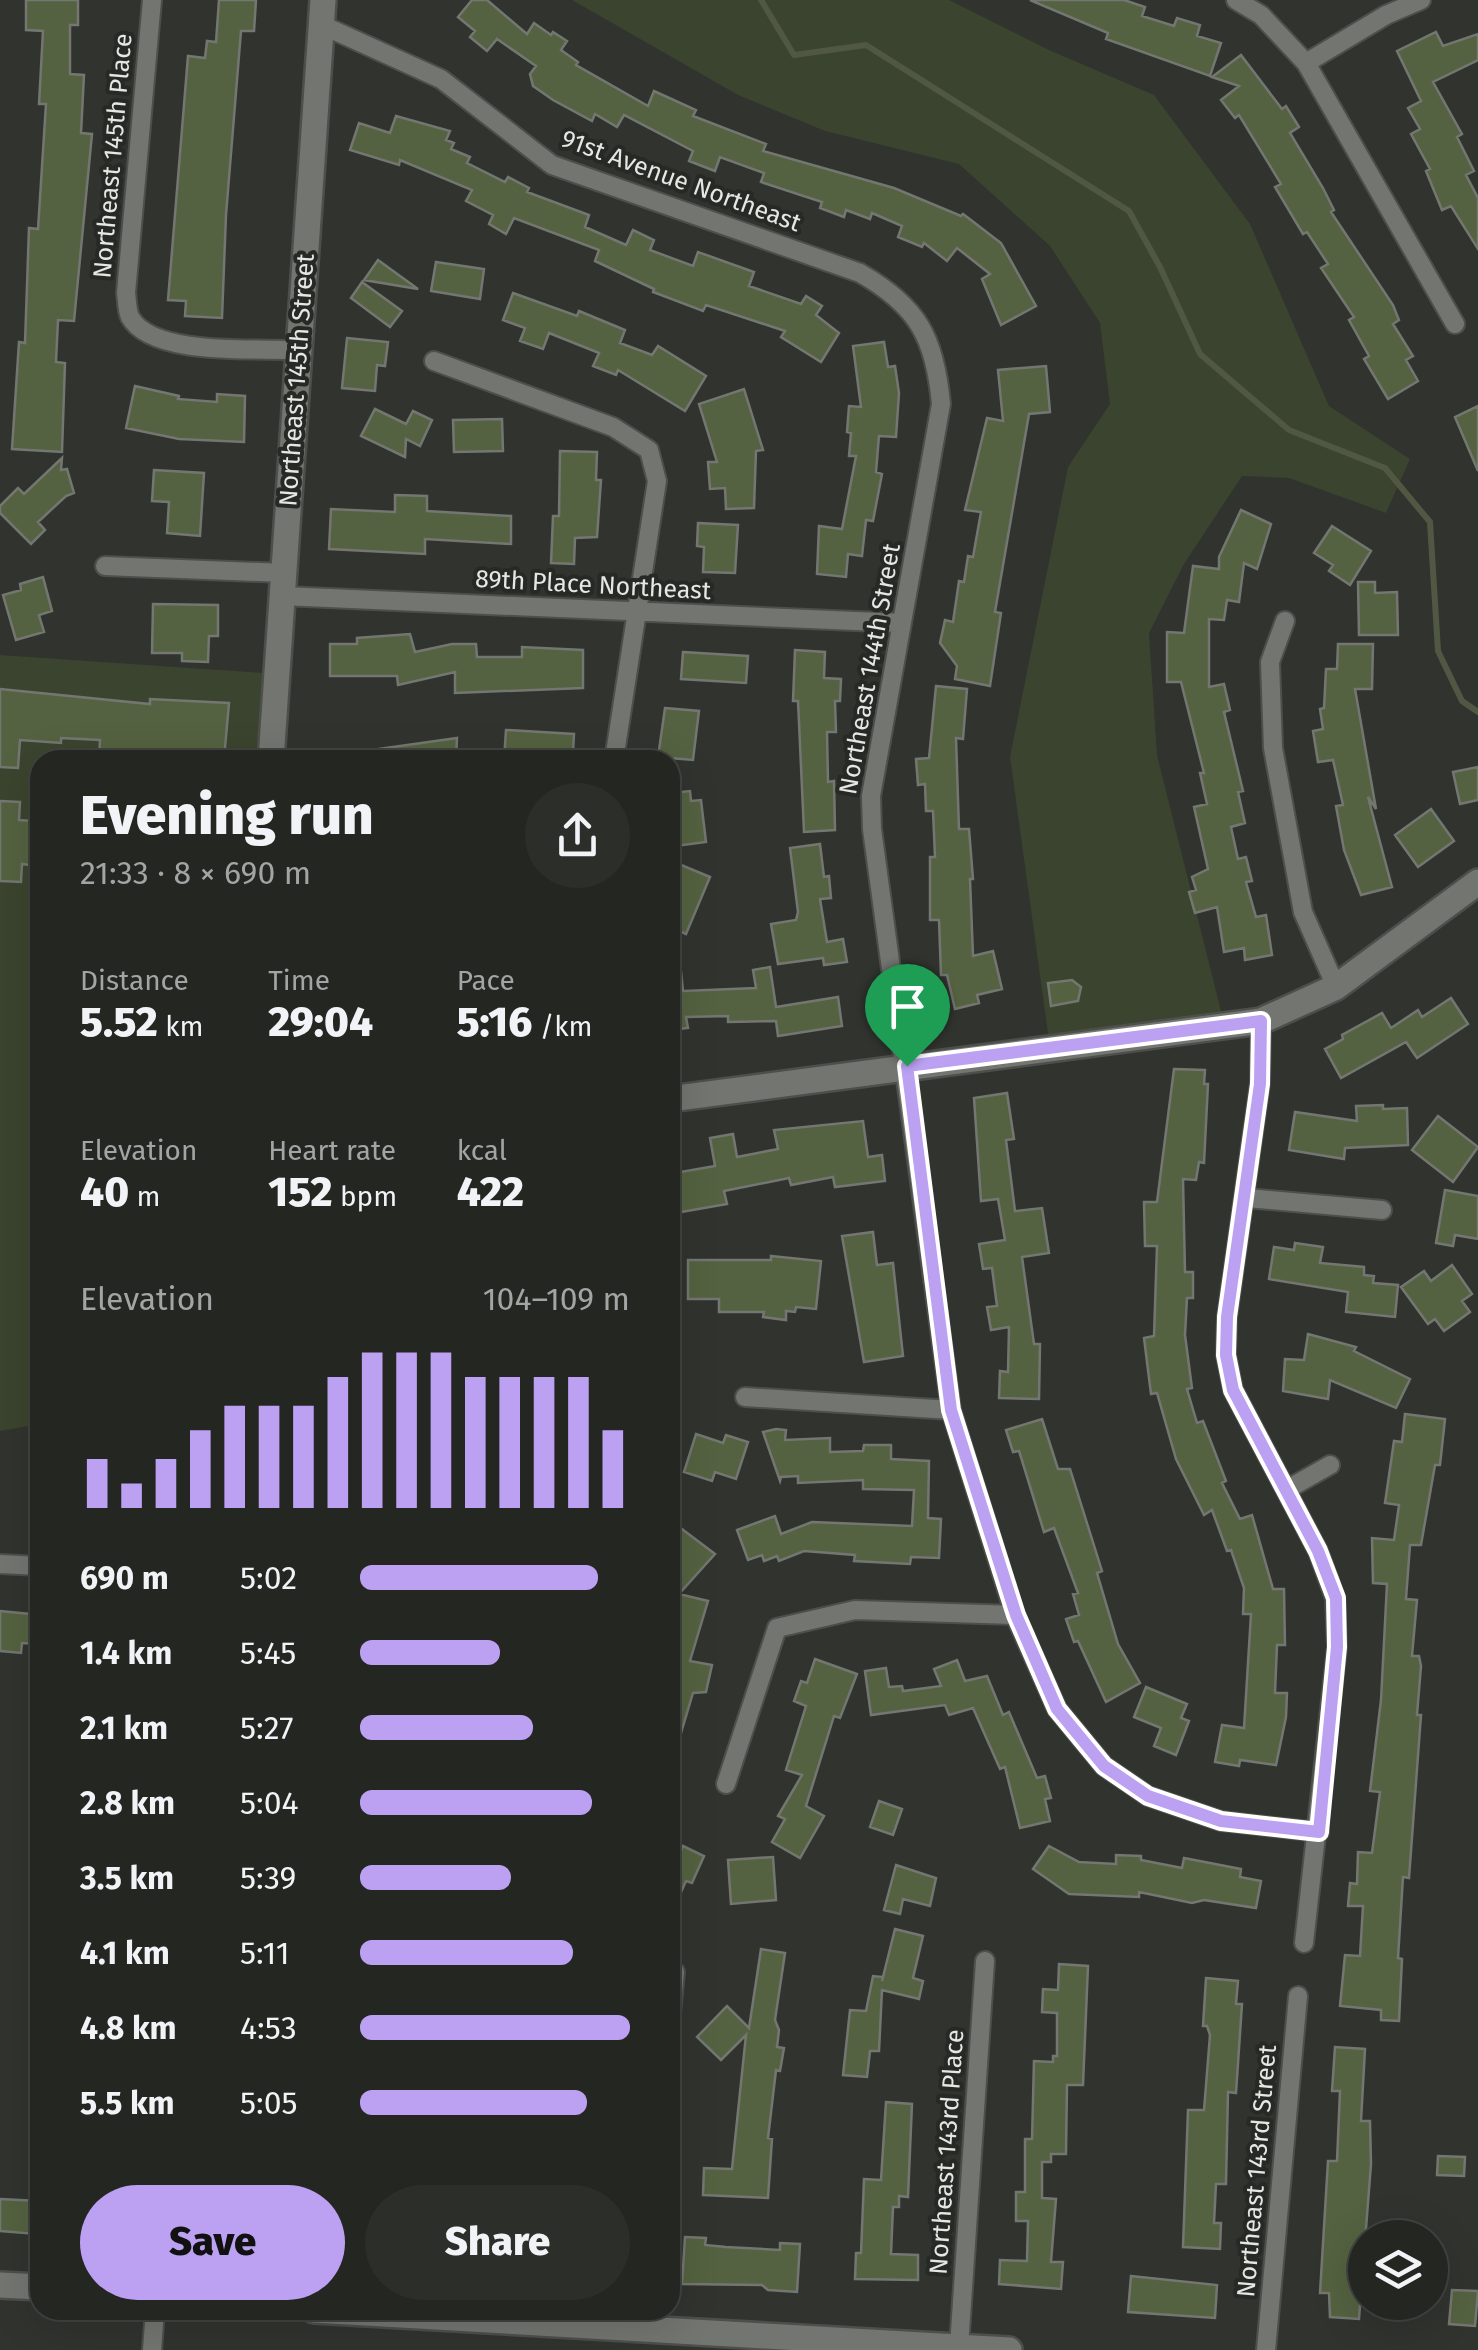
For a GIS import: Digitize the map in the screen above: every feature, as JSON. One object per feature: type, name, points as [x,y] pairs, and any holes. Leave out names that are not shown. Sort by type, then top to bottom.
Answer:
[{"type":"street","name":"Northeast 145th Place","points":[[152,0],[126,293],[130,317],[150,334],[172,344],[298,350]]},
{"type":"street","points":[[1236,0],[1261,16],[1306,63],[1456,324]]},
{"type":"street","points":[[1306,63],[1386,15],[1421,0]]},
{"type":"street","name":"91st Avenue Northeast","points":[[322,12],[441,79],[552,165],[860,273],[893,292],[919,321]]},
{"type":"street","name":"Northeast 145th Street","points":[[273,750],[322,12]]},
{"type":"street","name":"Northeast 144th Street","points":[[919,321],[937,362],[941,404],[870,796],[951,1410],[1016,1615],[1057,1709],[1104,1766],[1148,1796],[1221,1821],[1319,1832]]},
{"type":"street","points":[[434,361],[613,426],[649,450],[657,482],[615,750]]},
{"type":"street","name":"89th Place Northeast","points":[[104,566],[283,585],[635,612],[902,623]]},
{"type":"street","points":[[1284,622],[1270,662],[1273,748],[1303,912],[1336,987]]},
{"type":"street","points":[[680,1098],[1261,1021],[1336,987],[1478,882]]},
{"type":"street","points":[[1261,1021],[1260,1084],[1227,1317],[1226,1355],[1233,1390],[1318,1551],[1336,1598],[1337,1647],[1304,1943]]},
{"type":"street","points":[[1246,1198],[1382,1210]]},
{"type":"street","points":[[746,1396],[951,1410]]},
{"type":"street","points":[[1286,1490],[1330,1465]]},
{"type":"street","points":[[0,1564],[30,1566]]},
{"type":"street","points":[[726,1784],[777,1628],[855,1610],[1016,1615]]},
{"type":"street","name":"Northeast 143rd Place","points":[[958,2347],[986,1962]]},
{"type":"street","name":"Northeast 143rd Street","points":[[1266,2350],[1298,1996]]},
{"type":"street","points":[[0,2284],[30,2286]]},
{"type":"street","points":[[152,2350],[154,2320]]},
{"type":"street","points":[[476,2320],[1009,2350]]},
{"type":"green space","points":[[572,0],[949,0],[1049,50],[1154,95],[1250,224],[1329,406],[1410,459],[1386,513],[1289,478],[1242,476],[1184,564],[1149,633],[1157,755],[1225,1027],[1050,1048],[1010,757],[1068,467],[1110,404],[1100,323],[1050,246],[959,164],[825,131],[738,95]]},
{"type":"green space","points":[[0,655],[279,674],[272,750],[30,750],[30,1426],[0,1431]]},
{"type":"building","points":[[26,0],[78,0],[78,25],[70,25],[70,74],[84,75],[81,133],[92,134],[74,321],[58,320],[56,362],[65,363],[62,452],[12,449],[19,342],[25,343],[29,228],[38,229],[46,104],[39,104],[43,31],[26,30]]},
{"type":"building","points":[[219,0],[256,0],[254,31],[241,31],[222,318],[185,316],[186,301],[168,300],[188,56],[205,58],[207,41],[216,42]]},
{"type":"building","points":[[472,0],[487,0],[527,34],[534,23],[551,35],[553,32],[567,41],[561,50],[578,62],[576,65],[648,106],[654,91],[696,110],[693,116],[766,144],[763,151],[894,188],[963,214],[1001,243],[1036,306],[1001,325],[982,279],[990,274],[957,248],[947,261],[924,243],[922,247],[898,237],[902,226],[872,213],[870,219],[846,210],[844,217],[820,208],[822,202],[761,182],[764,173],[720,157],[715,171],[689,161],[693,151],[624,115],[617,127],[595,114],[592,121],[553,100],[533,86],[530,74],[536,66],[497,39],[487,51],[470,37],[475,31],[458,17]]},
{"type":"building","points":[[1030,0],[1124,0],[1145,7],[1142,16],[1174,26],[1177,18],[1200,25],[1197,36],[1221,43],[1210,76],[1106,39],[1108,33]]},
{"type":"building","points":[[1436,32],[1443,46],[1478,34],[1478,60],[1433,82],[1462,134],[1457,137],[1474,171],[1466,175],[1478,198],[1478,249],[1451,206],[1442,210],[1426,171],[1430,169],[1411,134],[1420,129],[1408,108],[1421,101],[1397,51]]},
{"type":"building","points":[[1241,55],[1282,109],[1286,106],[1299,127],[1290,133],[1323,188],[1334,210],[1331,212],[1393,305],[1399,320],[1393,324],[1413,356],[1406,360],[1418,381],[1388,399],[1364,359],[1369,356],[1349,320],[1354,317],[1321,268],[1328,264],[1307,232],[1303,234],[1275,187],[1281,184],[1239,115],[1235,118],[1221,100],[1239,86],[1212,77]]},
{"type":"building","points":[[396,116],[450,131],[446,140],[454,143],[451,149],[470,157],[467,163],[505,182],[508,177],[529,188],[527,192],[589,215],[585,227],[626,245],[633,230],[654,240],[650,250],[693,266],[698,252],[754,272],[749,286],[801,304],[806,296],[822,306],[816,315],[839,333],[821,362],[781,337],[785,331],[706,305],[703,311],[653,292],[654,289],[595,261],[599,250],[514,218],[506,234],[489,224],[493,215],[466,201],[472,190],[400,160],[399,165],[350,150],[359,123],[390,133]]},
{"type":"building","points":[[378,260],[418,289],[364,280]]},
{"type":"building","points":[[436,262],[484,269],[480,299],[431,291]]},
{"type":"building","points":[[362,282],[402,311],[390,327],[351,298]]},
{"type":"building","points":[[513,293],[577,316],[579,311],[625,330],[620,343],[652,355],[658,346],[706,376],[685,411],[618,370],[616,375],[593,366],[599,353],[549,333],[543,349],[520,341],[525,328],[503,320]]},
{"type":"building","points":[[347,338],[388,342],[385,366],[377,365],[375,391],[342,388]]},
{"type":"building","points":[[884,342],[888,367],[895,366],[899,393],[896,437],[879,436],[876,472],[882,474],[873,521],[866,520],[862,556],[848,554],[846,577],[817,574],[819,526],[842,529],[856,456],[849,456],[851,433],[847,432],[849,406],[861,407],[853,346]]},
{"type":"building","points":[[1046,366],[1050,412],[1029,414],[995,612],[1001,613],[990,686],[955,679],[957,666],[940,643],[945,620],[953,622],[959,581],[964,582],[968,556],[973,557],[981,512],[965,510],[987,418],[1003,421],[998,370]]},
{"type":"building","points":[[135,386],[179,396],[178,399],[217,402],[217,394],[245,396],[244,442],[179,439],[126,428]]},
{"type":"building","points":[[744,389],[763,450],[756,451],[754,508],[726,509],[725,488],[710,489],[708,462],[717,462],[699,404]]},
{"type":"building","points":[[1478,406],[1478,471],[1455,417]]},
{"type":"building","points":[[375,409],[406,424],[413,411],[432,420],[420,446],[406,439],[405,457],[361,436]]},
{"type":"building","points":[[502,419],[503,451],[454,452],[453,420]]},
{"type":"building","points":[[560,451],[597,452],[596,480],[601,480],[597,537],[575,538],[574,564],[551,563],[553,516],[559,516]]},
{"type":"building","points":[[62,458],[61,470],[67,469],[74,493],[38,522],[45,530],[31,544],[0,513],[0,506],[18,488],[24,494]]},
{"type":"building","points":[[154,470],[204,473],[200,536],[167,533],[169,502],[152,501]]},
{"type":"building","points":[[395,495],[427,496],[427,511],[511,516],[511,544],[425,539],[425,554],[329,549],[331,509],[395,512]]},
{"type":"building","points":[[1241,510],[1271,524],[1257,569],[1244,563],[1239,602],[1227,600],[1224,620],[1209,619],[1209,687],[1224,684],[1230,710],[1224,712],[1243,791],[1238,792],[1245,823],[1231,827],[1238,859],[1246,857],[1252,881],[1246,882],[1256,917],[1266,915],[1272,955],[1245,960],[1244,948],[1224,952],[1217,907],[1195,913],[1189,892],[1196,890],[1192,877],[1208,869],[1194,807],[1207,804],[1200,773],[1204,773],[1181,682],[1167,682],[1167,632],[1184,633],[1193,566],[1219,569],[1219,557]]},
{"type":"building","points":[[698,523],[738,525],[735,573],[703,572],[704,547],[697,546]]},
{"type":"building","points":[[1332,526],[1371,551],[1350,585],[1329,571],[1333,565],[1314,553]]},
{"type":"building","points":[[43,577],[52,611],[39,615],[44,632],[16,640],[3,595],[21,590],[20,584]]},
{"type":"building","points":[[1358,582],[1375,582],[1375,593],[1397,592],[1398,635],[1359,635]]},
{"type":"building","points":[[153,604],[218,605],[218,636],[209,636],[208,662],[182,661],[182,653],[152,653]]},
{"type":"building","points":[[410,634],[415,652],[452,644],[476,644],[477,657],[522,657],[522,647],[583,650],[583,688],[455,693],[455,672],[398,685],[397,676],[330,676],[330,644],[357,644],[357,638]]},
{"type":"building","points":[[1338,644],[1373,644],[1372,689],[1355,689],[1376,809],[1368,797],[1392,887],[1361,895],[1344,850],[1336,806],[1343,805],[1333,760],[1318,762],[1313,731],[1323,729],[1320,709],[1324,708],[1326,669],[1337,669]]},
{"type":"building","points":[[795,650],[825,652],[824,678],[841,679],[840,701],[835,701],[836,732],[827,732],[828,782],[834,781],[835,830],[804,832],[798,701],[793,701]]},
{"type":"building","points":[[683,652],[748,656],[746,683],[681,679]]},
{"type":"building","points":[[936,686],[967,689],[963,739],[956,738],[959,829],[969,829],[973,879],[973,956],[993,951],[1002,989],[977,995],[979,1003],[955,1009],[947,975],[941,975],[939,920],[930,920],[930,857],[935,857],[933,811],[926,811],[925,784],[918,785],[916,759],[929,758]]},
{"type":"building","points":[[0,689],[150,704],[150,699],[229,703],[225,750],[100,750],[100,740],[20,740],[18,768],[0,767]]},
{"type":"building","points":[[665,708],[699,711],[693,760],[680,759],[680,750],[659,750]]},
{"type":"building","points":[[506,730],[574,734],[573,750],[505,750]]},
{"type":"building","points":[[457,738],[456,750],[371,750]]},
{"type":"building","points":[[1478,767],[1478,800],[1460,804],[1453,772]]},
{"type":"building","points":[[690,791],[691,801],[701,800],[706,842],[680,845],[680,792]]},
{"type":"building","points":[[0,801],[20,802],[19,820],[30,821],[30,865],[22,864],[21,882],[0,881]]},
{"type":"building","points":[[1431,809],[1454,841],[1418,867],[1395,835]]},
{"type":"building","points":[[820,844],[831,898],[820,899],[827,942],[843,939],[847,962],[824,965],[823,958],[778,964],[771,924],[796,920],[798,912],[790,848]]},
{"type":"building","points":[[680,864],[710,877],[686,934],[680,931]]},
{"type":"building","points":[[770,967],[776,1007],[838,997],[842,1026],[778,1036],[776,1021],[728,1022],[728,1016],[686,1017],[688,1028],[680,1029],[680,972],[683,991],[756,988],[753,970]]},
{"type":"building","points":[[1072,980],[1081,987],[1078,1001],[1051,1006],[1048,983]]},
{"type":"building","points":[[1451,998],[1468,1024],[1417,1058],[1406,1042],[1341,1078],[1325,1049],[1343,1039],[1342,1035],[1382,1013],[1391,1028],[1418,1010],[1422,1017]]},
{"type":"building","points":[[1174,1069],[1205,1070],[1204,1084],[1208,1084],[1204,1163],[1199,1162],[1196,1180],[1183,1179],[1185,1272],[1193,1272],[1193,1298],[1187,1298],[1185,1335],[1192,1388],[1187,1389],[1197,1423],[1203,1421],[1226,1481],[1222,1483],[1240,1519],[1252,1515],[1273,1589],[1284,1589],[1285,1645],[1277,1645],[1275,1693],[1287,1693],[1286,1717],[1276,1765],[1240,1760],[1239,1766],[1215,1762],[1222,1725],[1244,1728],[1251,1614],[1243,1614],[1244,1588],[1231,1550],[1227,1551],[1212,1510],[1204,1515],[1176,1459],[1157,1393],[1151,1394],[1144,1338],[1154,1336],[1157,1246],[1145,1246],[1144,1202],[1157,1202]]},
{"type":"building","points":[[1007,1093],[1014,1139],[1006,1140],[1015,1211],[1042,1208],[1049,1253],[1022,1257],[1034,1344],[1040,1344],[1039,1399],[999,1398],[1000,1371],[1008,1372],[1009,1327],[991,1330],[987,1307],[997,1306],[992,1268],[983,1269],[979,1244],[1005,1240],[998,1199],[981,1201],[974,1098]]},
{"type":"building","points":[[1383,1105],[1383,1109],[1407,1108],[1408,1145],[1345,1148],[1344,1159],[1289,1150],[1295,1112],[1357,1121],[1356,1106]]},
{"type":"building","points":[[1438,1116],[1478,1147],[1453,1182],[1412,1150]]},
{"type":"building","points":[[863,1121],[868,1157],[882,1155],[885,1181],[835,1187],[833,1177],[791,1185],[789,1178],[724,1191],[727,1204],[680,1212],[680,1172],[715,1166],[710,1138],[733,1134],[737,1157],[778,1149],[774,1130]]},
{"type":"building","points":[[1445,1190],[1478,1196],[1478,1239],[1455,1235],[1453,1246],[1436,1243]]},
{"type":"building","points":[[873,1232],[877,1265],[893,1263],[903,1356],[864,1362],[842,1236]]},
{"type":"building","points":[[1295,1243],[1323,1247],[1320,1263],[1364,1267],[1364,1275],[1374,1276],[1373,1283],[1398,1285],[1395,1317],[1346,1312],[1348,1292],[1269,1279],[1274,1247],[1294,1250]]},
{"type":"building","points":[[771,1256],[821,1261],[816,1309],[796,1307],[795,1312],[786,1311],[786,1320],[763,1317],[764,1312],[719,1312],[719,1299],[688,1299],[688,1260],[771,1260]]},
{"type":"building","points":[[1452,1265],[1472,1294],[1462,1301],[1470,1312],[1444,1331],[1435,1319],[1428,1324],[1401,1287],[1424,1271],[1431,1281]]},
{"type":"building","points":[[1308,1334],[1356,1347],[1354,1351],[1410,1379],[1396,1408],[1330,1380],[1328,1399],[1283,1391],[1285,1359],[1304,1360]]},
{"type":"building","points":[[1405,1414],[1445,1419],[1440,1465],[1435,1465],[1421,1545],[1410,1545],[1406,1599],[1417,1600],[1412,1656],[1419,1656],[1421,1666],[1417,1715],[1421,1715],[1409,1878],[1403,1877],[1399,2021],[1381,2020],[1381,2010],[1340,2006],[1345,1955],[1360,1956],[1363,1906],[1348,1906],[1350,1883],[1357,1884],[1358,1852],[1372,1853],[1380,1792],[1370,1791],[1381,1700],[1387,1584],[1373,1583],[1372,1538],[1394,1540],[1399,1505],[1385,1503],[1394,1441],[1402,1442]]},
{"type":"building","points":[[1042,1419],[1058,1469],[1070,1469],[1102,1571],[1097,1573],[1118,1644],[1140,1683],[1106,1702],[1066,1619],[1079,1615],[1073,1594],[1078,1593],[1054,1528],[1044,1532],[1019,1451],[1013,1452],[1006,1430]]},
{"type":"building","points":[[786,1430],[785,1440],[830,1438],[830,1452],[863,1451],[864,1445],[891,1445],[891,1459],[929,1461],[928,1518],[941,1519],[939,1558],[911,1557],[910,1564],[854,1561],[855,1555],[804,1551],[779,1561],[777,1556],[764,1561],[762,1555],[748,1560],[737,1530],[775,1516],[781,1534],[812,1522],[912,1526],[914,1490],[863,1489],[863,1480],[798,1483],[798,1476],[781,1477],[780,1481],[763,1432]]},
{"type":"building","points":[[696,1434],[723,1443],[726,1435],[748,1442],[736,1479],[715,1472],[712,1481],[684,1472]]},
{"type":"building","points":[[680,1528],[715,1554],[680,1593]]},
{"type":"building","points":[[680,1594],[708,1601],[690,1661],[712,1665],[706,1692],[693,1693],[680,1736]]},
{"type":"building","points":[[0,1611],[30,1614],[30,1643],[22,1643],[21,1653],[0,1651]]},
{"type":"building","points":[[815,1659],[857,1674],[840,1718],[834,1716],[806,1806],[824,1816],[800,1858],[772,1842],[785,1819],[778,1816],[802,1775],[786,1770],[806,1706],[794,1701],[801,1681],[807,1683]]},
{"type":"building","points":[[957,1660],[965,1681],[987,1676],[1003,1715],[1009,1712],[1037,1778],[1045,1776],[1051,1798],[1045,1799],[1050,1821],[1020,1828],[1005,1767],[1000,1769],[973,1708],[949,1715],[945,1705],[871,1715],[865,1671],[886,1668],[889,1687],[902,1686],[903,1691],[941,1686],[934,1669]]},
{"type":"building","points":[[1146,1687],[1187,1704],[1181,1718],[1189,1721],[1176,1755],[1154,1746],[1161,1728],[1134,1717]]},
{"type":"building","points":[[879,1801],[902,1809],[893,1835],[870,1827]]},
{"type":"building","points":[[683,1846],[704,1856],[692,1883],[686,1881],[680,1894]]},
{"type":"building","points":[[1049,1846],[1079,1862],[1116,1864],[1116,1855],[1141,1856],[1141,1860],[1182,1868],[1184,1858],[1241,1869],[1240,1877],[1261,1881],[1256,1908],[1204,1900],[1192,1903],[1139,1892],[1139,1897],[1069,1894],[1033,1869]]},
{"type":"building","points":[[773,1857],[776,1900],[731,1904],[728,1860]]},
{"type":"building","points":[[896,1865],[936,1878],[930,1906],[903,1899],[900,1914],[884,1910]]},
{"type":"building","points":[[895,1929],[923,1936],[913,1978],[923,1981],[919,1999],[882,1990],[879,2051],[870,2051],[867,2077],[843,2075],[850,2010],[866,2011],[873,1976],[883,1977]]},
{"type":"building","points":[[761,1949],[785,1953],[775,2020],[779,2030],[777,2047],[784,2048],[780,2071],[776,2070],[768,2138],[772,2139],[768,2198],[703,2195],[704,2168],[732,2169],[746,2035],[721,2060],[697,2037],[727,2006],[749,2028]]},
{"type":"building","points":[[1059,1964],[1088,1966],[1083,2085],[1067,2085],[1066,2154],[1051,2154],[1051,2162],[1042,2162],[1042,2198],[1056,2199],[1051,2262],[1063,2262],[1061,2289],[999,2284],[1000,2260],[1027,2261],[1028,2221],[1016,2221],[1016,2192],[1025,2192],[1025,2139],[1032,2139],[1034,2061],[1053,2062],[1053,2056],[1057,2056],[1057,2013],[1042,2012],[1043,1989],[1058,1990]]},
{"type":"building","points":[[1206,1978],[1238,1981],[1236,2004],[1242,2004],[1236,2093],[1228,2092],[1226,2184],[1216,2184],[1214,2223],[1221,2223],[1220,2249],[1183,2247],[1188,2110],[1204,2110],[1210,2035],[1207,2026],[1203,2026]]},
{"type":"building","points":[[1335,2047],[1365,2049],[1361,2121],[1370,2121],[1371,2164],[1367,2220],[1348,2220],[1348,2318],[1330,2317],[1329,2293],[1320,2293],[1328,2161],[1337,2161],[1340,2091],[1332,2091]]},
{"type":"building","points":[[886,2102],[912,2104],[908,2197],[899,2196],[899,2207],[893,2207],[891,2254],[918,2255],[918,2280],[855,2279],[856,2253],[861,2253],[864,2179],[881,2180]]},
{"type":"building","points":[[1438,2156],[1465,2157],[1464,2176],[1437,2175]]},
{"type":"building","points":[[0,2199],[30,2201],[30,2234],[0,2231]]},
{"type":"building","points":[[685,2237],[706,2238],[705,2245],[726,2247],[780,2250],[780,2243],[800,2244],[797,2292],[768,2290],[762,2285],[682,2284]]},
{"type":"building","points":[[1131,2276],[1217,2285],[1215,2318],[1128,2312]]},
{"type":"building","points":[[1452,2290],[1478,2291],[1475,2326],[1449,2324]]},
{"type":"waterway","points":[[761,0],[794,55],[866,45],[1129,211],[1200,354],[1289,430],[1385,468],[1430,522],[1438,651],[1462,701],[1478,712]]},
{"type":"route","points":[[1261,1021],[1260,1084],[1227,1317],[1226,1355],[1233,1390],[1256,1440],[1318,1551],[1336,1598],[1337,1647],[1319,1832],[1221,1821],[1148,1796],[1104,1766],[1057,1709],[1016,1615],[951,1410],[907,1066],[1261,1021]]}]
